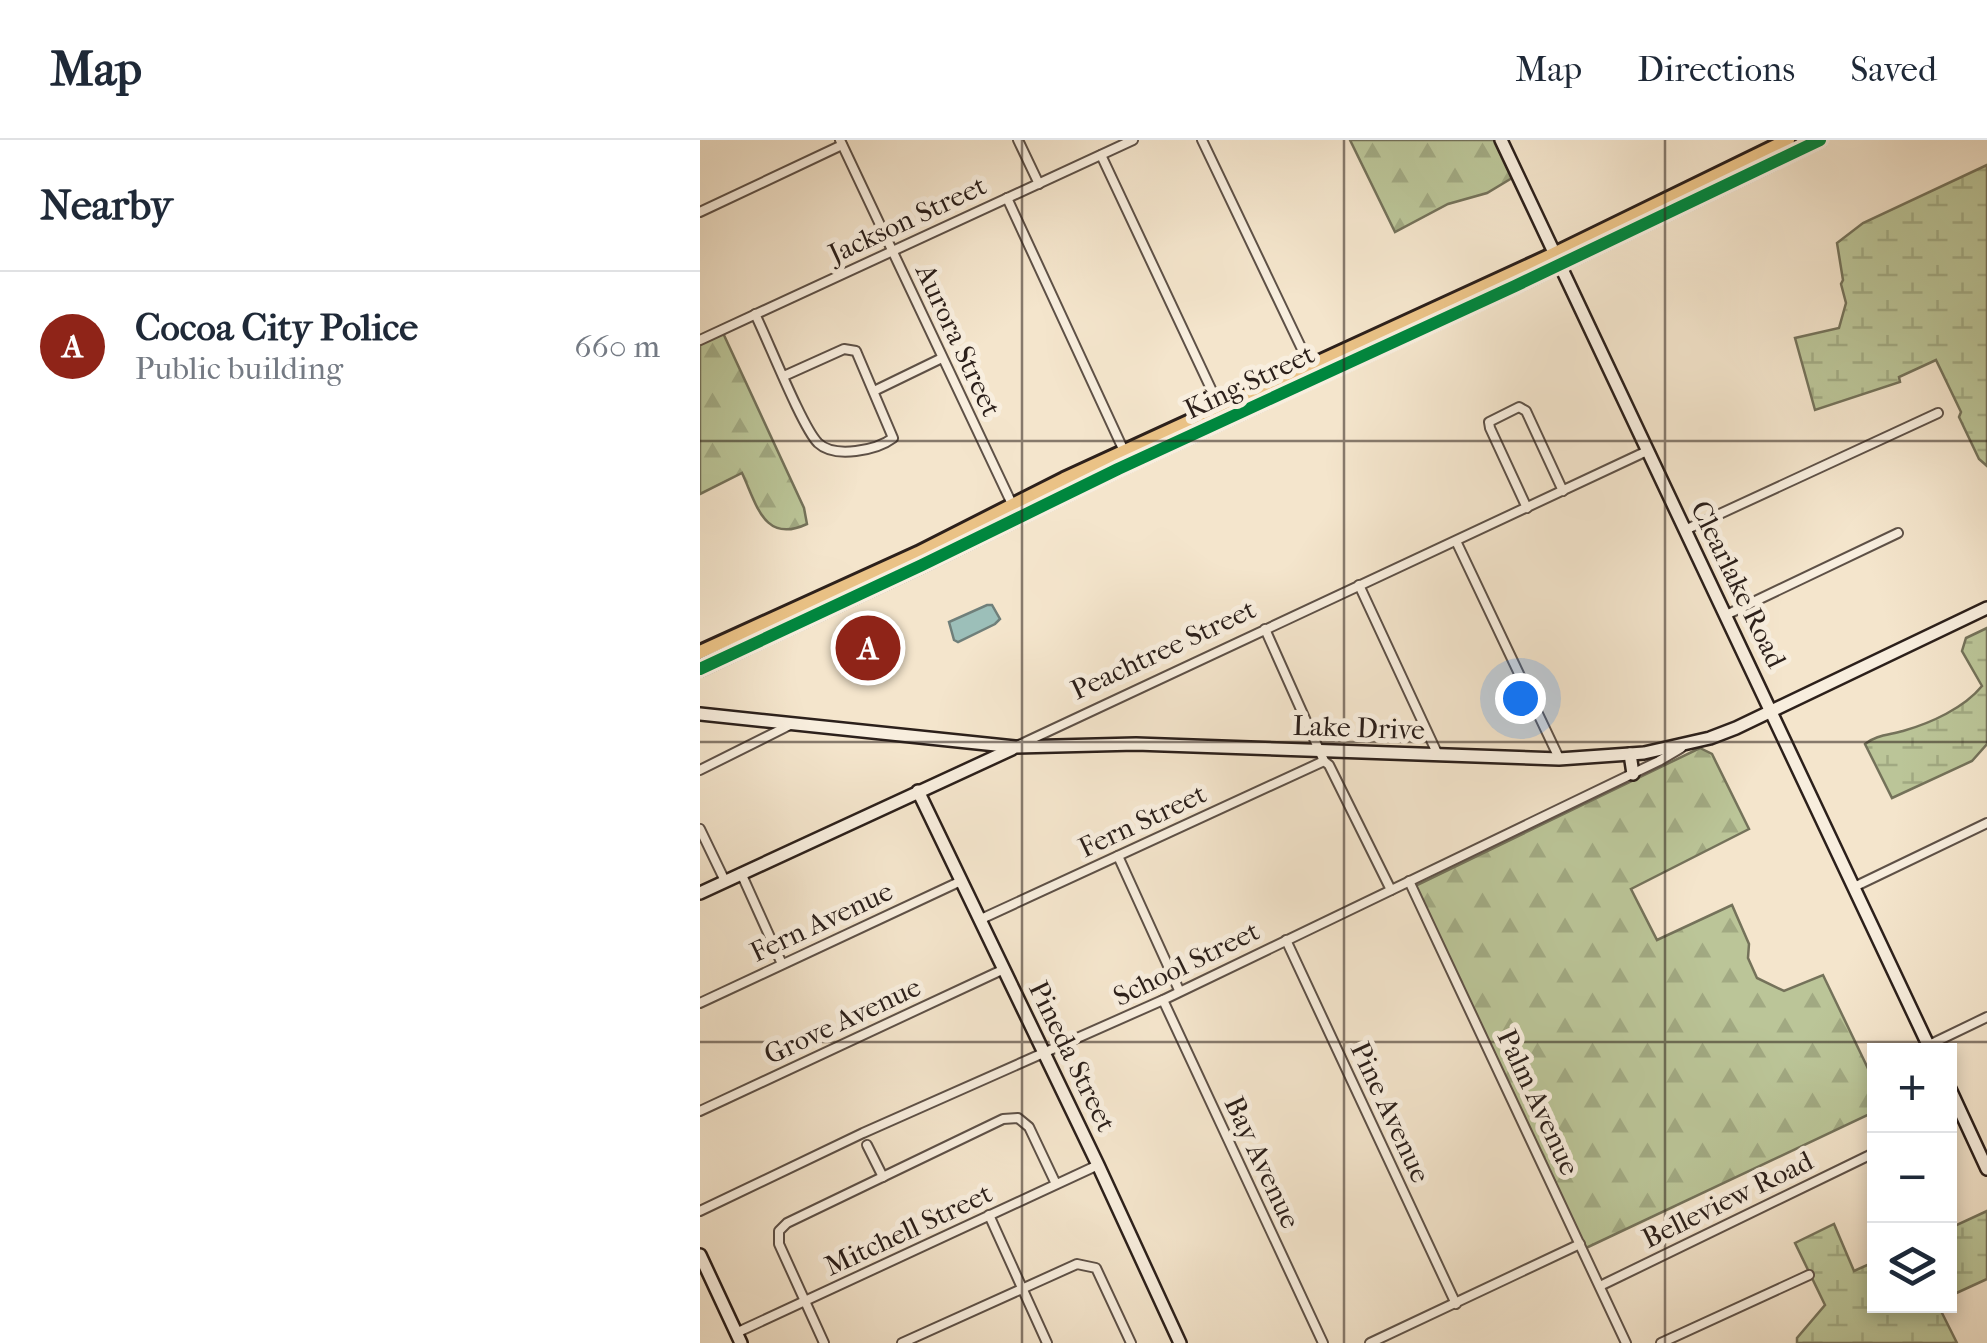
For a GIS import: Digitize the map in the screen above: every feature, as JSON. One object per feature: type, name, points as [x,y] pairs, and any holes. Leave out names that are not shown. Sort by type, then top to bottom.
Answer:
[{"type":"main road","name":"King Street","points":[[700,652],[1124,451],[1223,414],[1797,144],[1820,140]]},
{"type":"main road","name":"King Street","points":[[700,669],[1120,468],[1310,366],[1557,260]]},
{"type":"main road","points":[[1223,414],[1326,366],[1329,357]]},
{"type":"main road","points":[[967,542],[971,535],[1006,515],[1012,504]]},
{"type":"main road","points":[[892,578],[904,565],[939,548],[942,540]]},
{"type":"street","points":[[1018,140],[1039,184]]},
{"type":"street","name":"Jackson Street","points":[[700,340],[1101,155],[1114,144],[1133,140]]},
{"type":"street","points":[[1202,140],[1310,366]]},
{"type":"street","name":"Clearlake Road","points":[[1501,140],[1928,1043]]},
{"type":"street","points":[[700,212],[841,143]]},
{"type":"street","name":"Aurora Street","points":[[841,143],[1012,504]]},
{"type":"street","points":[[1101,155],[1223,414]]},
{"type":"street","points":[[1007,198],[1124,451]]},
{"type":"street","points":[[756,314],[784,376],[815,440],[824,448],[867,452],[893,438],[856,351],[844,349],[784,376]]},
{"type":"street","points":[[874,391],[942,358]]},
{"type":"street","points":[[1527,508],[1490,428],[1489,422],[1508,410],[1518,407],[1526,411],[1563,491]]},
{"type":"street","points":[[1685,530],[1938,412]]},
{"type":"street","name":"Peachtree Street","points":[[700,893],[1647,451]]},
{"type":"street","points":[[1726,615],[1898,533]]},
{"type":"street","points":[[1456,541],[1559,759]]},
{"type":"street","points":[[1359,586],[1438,754]]},
{"type":"street","name":"Lake Drive","points":[[700,714],[1016,747],[1136,744],[1316,757],[1438,754],[1559,759],[1630,754],[1722,734],[1987,608]]},
{"type":"street","points":[[1264,629],[1316,757],[1330,765],[1391,890]]},
{"type":"street","points":[[700,770],[790,724]]},
{"type":"street","points":[[1050,730],[1046,740],[1052,746]]},
{"type":"street","points":[[967,742],[976,749],[976,764]]},
{"type":"street","name":"School Street","points":[[700,1212],[1042,1052],[1059,1048],[1163,1000],[1688,744]]},
{"type":"street","points":[[1630,754],[1633,774]]},
{"type":"street","name":"Fern Street","points":[[979,920],[1316,757]]},
{"type":"street","name":"Pineda Street","points":[[918,791],[1180,1343]]},
{"type":"street","points":[[1854,887],[1987,823]]},
{"type":"street","points":[[700,829],[725,881]]},
{"type":"street","points":[[1118,856],[1179,990]]},
{"type":"street","points":[[741,874],[782,964]]},
{"type":"street","name":"Fern Avenue","points":[[700,1003],[961,880]]},
{"type":"street","name":"Palm Avenue","points":[[1410,881],[1624,1340]]},
{"type":"street","name":"Pine Avenue","points":[[1286,940],[1456,1304]]},
{"type":"street","name":"Grove Avenue","points":[[700,1111],[1002,970]]},
{"type":"street","name":"Bay Avenue","points":[[1163,1000],[1323,1343]]},
{"type":"street","points":[[1939,1043],[1987,1017]]},
{"type":"street","points":[[1957,1117],[1987,1169]]},
{"type":"street","points":[[824,1343],[779,1244],[780,1231],[787,1222],[1003,1119],[1018,1118],[1029,1127],[1056,1184]]},
{"type":"street","points":[[867,1145],[883,1177]]},
{"type":"street","name":"Belleview Road","points":[[1600,1286],[1867,1156]]},
{"type":"street","name":"Mitchell Street","points":[[738,1338],[805,1302],[1098,1164]]},
{"type":"street","points":[[989,1215],[1048,1343]]},
{"type":"street","points":[[1370,1343],[1580,1244]]},
{"type":"street","points":[[700,1254],[738,1338]]},
{"type":"street","points":[[902,1343],[1077,1264],[1088,1264],[1096,1268],[1131,1343]]},
{"type":"street","points":[[1661,1343],[1809,1276]]},
{"type":"street","points":[[1610,1343],[1624,1340]]},
{"type":"green space","points":[[1350,140],[1495,140],[1512,178],[1487,193],[1448,204],[1395,232]]},
{"type":"green space","points":[[1987,165],[1987,466],[1979,459],[1936,360],[1899,377],[1900,382],[1815,410],[1795,338],[1839,328],[1846,303],[1837,243],[1863,223]]},
{"type":"green space","points":[[723,333],[804,508],[807,524],[792,529],[771,525],[758,508],[742,473],[700,494],[700,344]]},
{"type":"green space","points":[[1987,628],[1987,744],[1972,761],[1892,798],[1865,744],[1936,719],[1975,694],[1982,686],[1962,651],[1966,638]]},
{"type":"green space","points":[[1700,748],[1712,754],[1749,829],[1631,889],[1657,940],[1732,905],[1749,944],[1748,958],[1757,978],[1784,991],[1823,975],[1867,1066],[1867,1115],[1586,1248],[1415,886]]},
{"type":"green space","points":[[1987,1211],[1987,1279],[1957,1293],[1957,1225]]},
{"type":"green space","points":[[1834,1224],[1854,1271],[1867,1265],[1867,1313],[1942,1313],[1957,1343],[1797,1343],[1825,1305],[1795,1243]]},
{"type":"water","points":[[992,605],[1000,619],[958,642],[954,640],[949,622]]},
{"type":"cycle path","points":[[700,669],[1820,140]]},
{"type":"place","name":"Cocoa City Police","points":[[868,648]]}]
